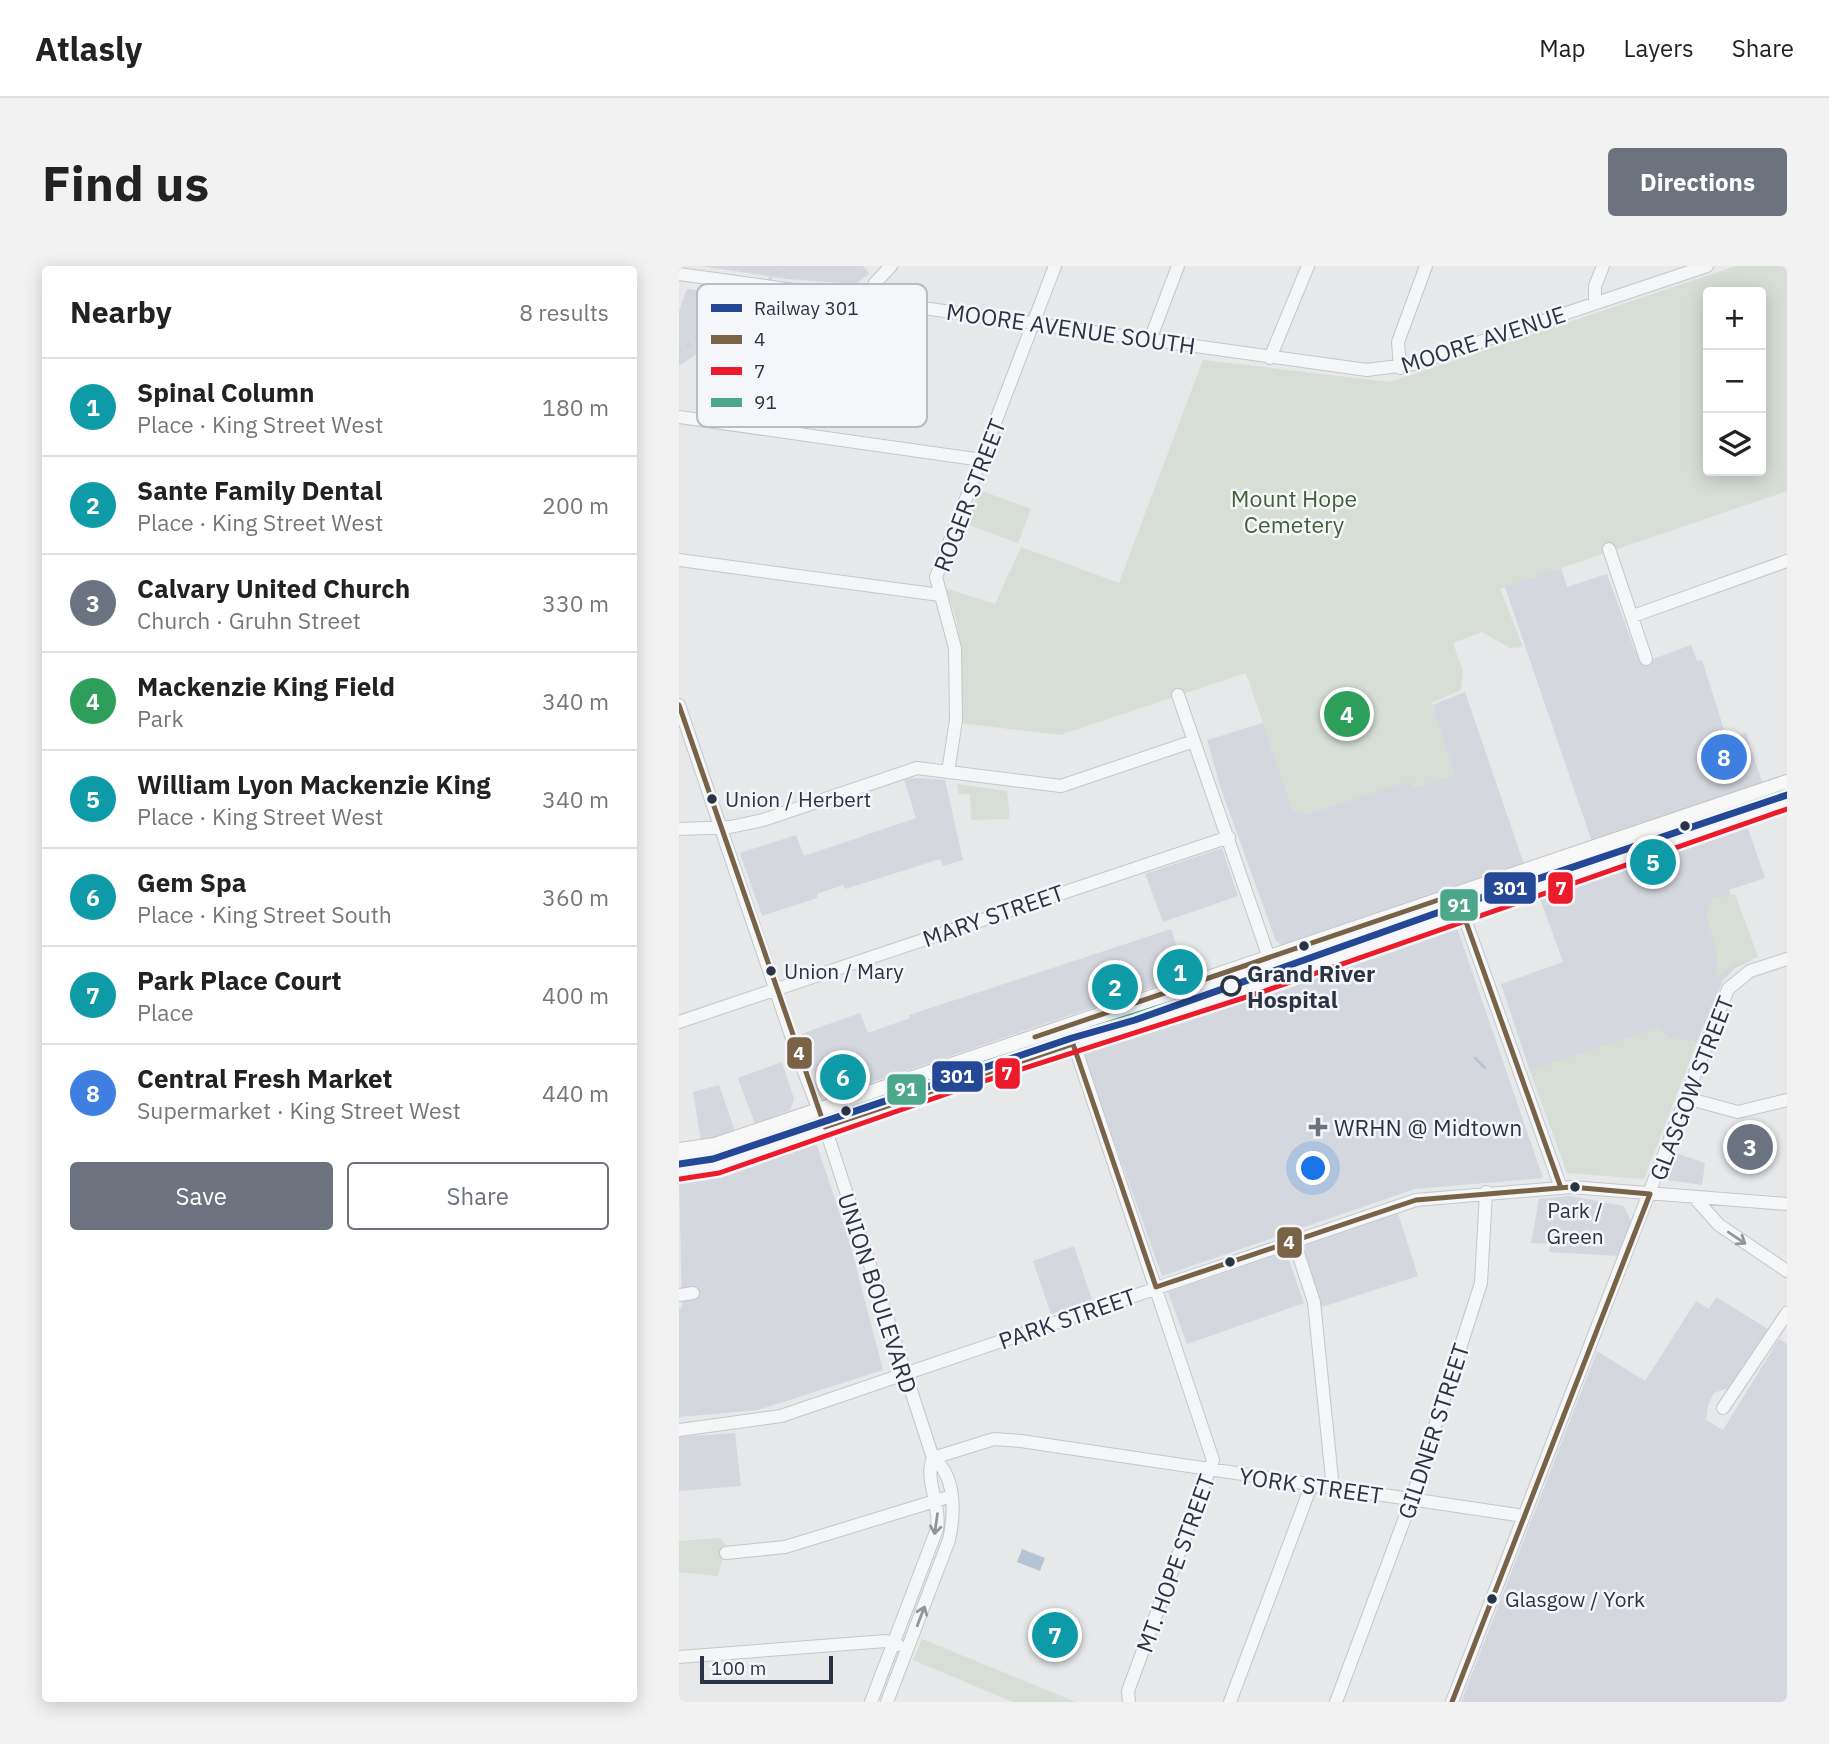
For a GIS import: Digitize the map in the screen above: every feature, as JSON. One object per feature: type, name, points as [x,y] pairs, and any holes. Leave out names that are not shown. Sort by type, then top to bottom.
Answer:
[{"type":"main road","points":[[679,1151],[715,1146],[1269,956],[1787,783]]},
{"type":"main road","points":[[679,1170],[716,1165],[889,1105],[1276,978],[1787,800]]},
{"type":"street","points":[[875,284],[891,266]]},
{"type":"street","name":"ROGER STREET","points":[[948,772],[956,720],[954,648],[936,577],[1055,266]]},
{"type":"street","points":[[1150,340],[1178,266]]},
{"type":"street","points":[[1270,358],[1308,266]]},
{"type":"street","points":[[1400,368],[1398,342],[1426,266]]},
{"type":"street","points":[[1595,303],[1595,286],[1603,266]]},
{"type":"street","name":"MOORE AVENUE","points":[[1212,348],[1367,370],[1400,368],[1707,266]]},
{"type":"street","name":"MOORE AVENUE SOUTH","points":[[682,275],[749,284]]},
{"type":"street","name":"MOORE AVENUE SOUTH","points":[[927,309],[1212,348]]},
{"type":"street","points":[[679,417],[697,420]]},
{"type":"street","points":[[749,427],[982,460]]},
{"type":"street","points":[[1609,549],[1646,659]]},
{"type":"street","points":[[679,560],[940,596]]},
{"type":"street","points":[[1633,615],[1787,561]]},
{"type":"street","points":[[1178,695],[1276,978]]},
{"type":"street","name":"UNION BOULEVARD","points":[[679,705],[825,1127],[904,1374],[933,1458],[944,1466],[952,1496],[950,1539],[887,1702]]},
{"type":"street","points":[[679,829],[721,827],[763,820],[906,770],[948,772],[1061,786],[1195,741]]},
{"type":"street","name":"MARY STREET","points":[[679,1022],[1229,837]]},
{"type":"street","points":[[1456,894],[1495,995],[1561,1188]]},
{"type":"street","name":"GLASGOW STREET","points":[[1452,1702],[1732,983],[1750,971],[1787,958]]},
{"type":"street","name":"MT. HOPE STREET","points":[[1068,1026],[1212,1447],[1213,1460],[1128,1691],[1129,1702]]},
{"type":"street","points":[[1686,1098],[1738,1112],[1787,1100]]},
{"type":"street","name":"PARK STREET","points":[[679,1430],[766,1420],[1403,1203],[1486,1192],[1561,1188],[1787,1204]]},
{"type":"street","name":"GILDNER STREET","points":[[1336,1702],[1411,1499],[1481,1283],[1486,1192]]},
{"type":"street","points":[[1694,1197],[1719,1225],[1787,1271]]},
{"type":"street","points":[[1294,1241],[1314,1302],[1333,1489]]},
{"type":"street","points":[[679,1295],[693,1293]]},
{"type":"street","points":[[1723,1408],[1787,1313]]},
{"type":"street","name":"YORK STREET","points":[[933,1458],[994,1439],[1524,1516]]},
{"type":"street","name":"UNION BOULEVARD","points":[[871,1702],[937,1530],[936,1499],[928,1469],[933,1458]]},
{"type":"street","points":[[1230,1702],[1311,1486]]},
{"type":"street","points":[[726,1553],[785,1548],[952,1496]]},
{"type":"street","points":[[679,1657],[893,1643],[908,1649]]},
{"type":"shaded area","points":[[701,266],[863,266],[869,273],[856,284],[787,279]]},
{"type":"shaded area","points":[[687,289],[697,290],[697,353],[679,366],[679,311]]},
{"type":"shaded area","points":[[1561,567],[1567,587],[1607,574],[1635,651],[1648,646],[1653,659],[1691,645],[1697,661],[1702,660],[1727,739],[1746,733],[1763,785],[1592,842],[1505,587]]},
{"type":"shaded area","points":[[1465,692],[1524,864],[1281,945],[1276,941],[1221,789],[1207,740],[1263,723],[1293,810],[1411,781],[1414,788],[1454,774],[1432,705]]},
{"type":"shaded area","points":[[904,779],[945,780],[963,860],[943,866],[940,859],[845,889],[843,885],[817,894],[817,898],[762,916],[740,853],[796,835],[804,856],[916,818]]},
{"type":"shaded area","points":[[1744,817],[1765,878],[1729,890],[1752,960],[1735,968],[1723,980],[1697,1042],[1670,1039],[1659,1028],[1530,1071],[1501,984],[1563,962],[1537,890]]},
{"type":"shaded area","points":[[1222,848],[1238,896],[1163,922],[1145,874]]},
{"type":"shaded area","name":"WRHN @ Midtown","points":[[1454,919],[1543,1178],[1415,1189],[1162,1276],[1079,1042]]},
{"type":"shaded area","points":[[1171,929],[1186,976],[826,1098],[822,1096],[801,1034],[860,1013],[868,1033],[910,1018],[909,1015]]},
{"type":"shaded area","points":[[782,1062],[794,1099],[790,1110],[755,1124],[738,1078]]},
{"type":"shaded area","points":[[719,1085],[735,1131],[701,1141],[693,1092]]},
{"type":"shaded area","points":[[811,1140],[816,1143],[850,1244],[883,1370],[758,1410],[679,1417],[679,1309],[682,1308],[679,1177],[712,1175]]},
{"type":"shaded area","points":[[1673,1152],[1705,1163],[1702,1185],[1668,1180],[1666,1177]]},
{"type":"shaded area","points":[[1570,1196],[1624,1206],[1631,1221],[1618,1256],[1549,1252],[1550,1244],[1531,1243],[1539,1199]]},
{"type":"shaded area","points":[[1398,1213],[1418,1276],[1322,1307],[1303,1246]]},
{"type":"shaded area","points":[[1074,1246],[1092,1300],[1051,1314],[1033,1261]]},
{"type":"shaded area","points":[[1286,1252],[1304,1303],[1187,1344],[1168,1292]]},
{"type":"shaded area","points":[[1716,1297],[1768,1329],[1728,1388],[1714,1393],[1708,1405],[1706,1420],[1723,1430],[1779,1339],[1787,1344],[1787,1702],[1461,1702],[1597,1351],[1645,1381],[1696,1301],[1709,1309]]},
{"type":"shaded area","points":[[735,1433],[741,1486],[679,1491],[679,1437]]},
{"type":"green space","name":"Mount Hope Cemetery","points":[[1736,266],[1787,266],[1787,491],[1500,589],[1523,647],[1510,648],[1482,632],[1453,643],[1463,671],[1461,690],[1431,703],[1455,774],[1413,788],[1410,781],[1306,815],[1293,811],[1246,673],[1060,735],[960,723],[959,637],[952,604],[945,588],[995,604],[1021,547],[1119,583],[1203,360],[1390,382]]},
{"type":"green space","points":[[979,490],[1031,509],[1018,543],[966,524]]},
{"type":"green space","points":[[957,784],[1007,791],[1010,819],[971,820],[970,794],[959,794]]},
{"type":"green space","points":[[1735,894],[1758,957],[1735,965],[1714,979],[1718,959],[1706,912],[1712,899]]},
{"type":"green space","points":[[1659,1027],[1670,1039],[1697,1042],[1644,1179],[1567,1173],[1530,1071]]},
{"type":"green space","points":[[720,1538],[726,1545],[718,1576],[679,1572],[679,1541]]},
{"type":"green space","points":[[922,1639],[1076,1702],[1013,1702],[913,1660]]},
{"type":"water","points":[[1022,1549],[1045,1558],[1040,1571],[1017,1562]]},
{"type":"waterway","points":[[1475,1058],[1485,1068]]},
{"type":"railway","points":[[764,284],[786,266]]},
{"type":"railway","points":[[679,352],[697,338]]},
{"type":"rail line","name":"301","points":[[679,1164],[713,1159],[1072,1038],[1135,1020],[1448,909],[1787,795]]},
{"type":"transit line","name":"4","points":[[679,705],[825,1127],[1073,1044],[1156,1287],[1416,1200],[1571,1187],[1650,1194]]},
{"type":"transit line","name":"91","points":[[679,1161],[714,1156],[972,1067],[1256,976],[1784,792]]},
{"type":"transit line","name":"7","points":[[680,1179],[719,1173],[978,1083],[1262,992],[1787,809]]},
{"type":"transit line","name":"4","points":[[1035,1037],[1456,894],[1561,1188]]},
{"type":"transit line","name":"4","points":[[1452,1702],[1650,1194]]},
{"type":"place","name":"Mackenzie King Field","points":[[1347,714]]},
{"type":"place","name":"Central Fresh Market","points":[[1724,757]]},
{"type":"place","name":"Union / Herbert","points":[[712,799]]},
{"type":"place","name":"William Lyon Mackenzie King","points":[[1653,862]]},
{"type":"place","name":"Union / Mary","points":[[771,971]]},
{"type":"place","name":"Spinal Column","points":[[1180,972]]},
{"type":"place","name":"Grand River Hospital","points":[[1231,986]]},
{"type":"place","name":"Sante Family Dental","points":[[1115,987]]},
{"type":"place","name":"Gem Spa","points":[[843,1077]]},
{"type":"place","name":"WRHN @ Midtown","points":[[1318,1127]]},
{"type":"place","name":"Calvary United Church","points":[[1750,1147]]},
{"type":"place","name":"Park / Green","points":[[1575,1187]]},
{"type":"place","name":"Glasgow / York","points":[[1492,1599]]},
{"type":"place","name":"Park Place Court","points":[[1055,1635]]}]
